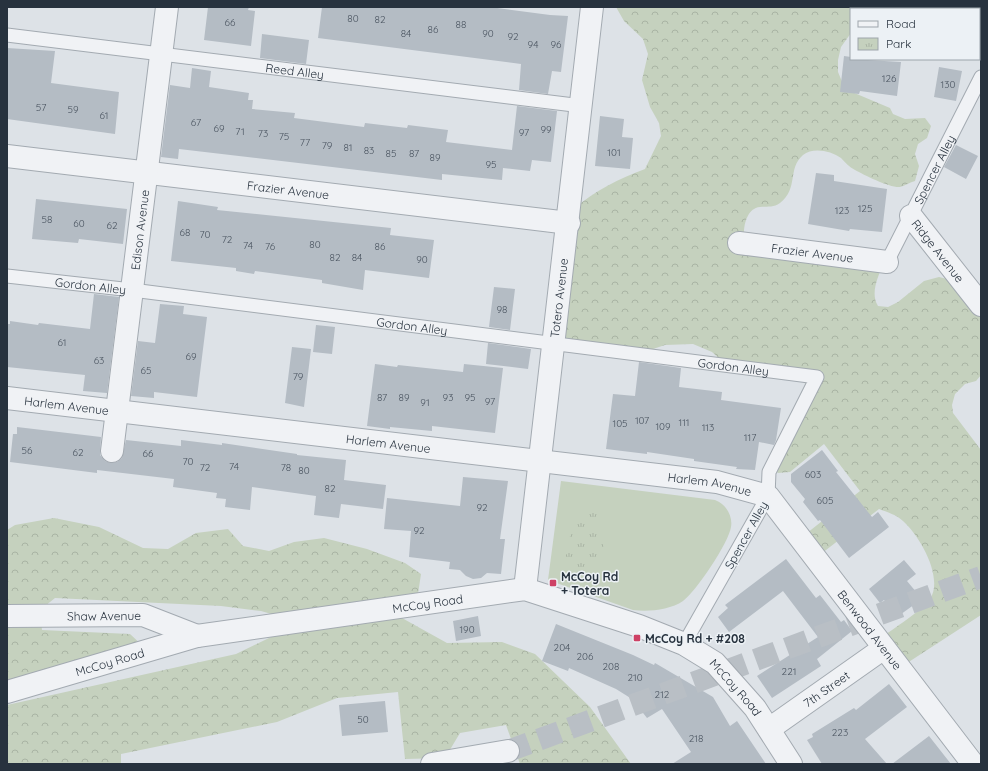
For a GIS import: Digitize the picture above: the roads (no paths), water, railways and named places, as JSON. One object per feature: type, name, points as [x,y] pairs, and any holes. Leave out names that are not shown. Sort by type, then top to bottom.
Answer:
[{"type":"street","name":"Edison Avenue","points":[[112,451],[167,7]]},
{"type":"street","name":"Totero Avenue","points":[[525,589],[553,344],[569,223],[592,7]]},
{"type":"street","name":"Frazier Avenue","points":[[7,156],[569,223]]},
{"type":"street","name":"Ridge Avenue","points":[[911,216],[981,305]]},
{"type":"street","name":"Frazier Avenue","points":[[738,243],[887,262]]},
{"type":"street","name":"Harlem Avenue","points":[[7,398],[717,482],[768,496]]},
{"type":"street","name":"Benwood Avenue","points":[[768,496],[973,764]]},
{"type":"street","name":"McCoy Road","points":[[7,692],[197,636],[525,589],[639,626],[684,644],[715,663],[755,708],[791,764]]},
{"type":"street","name":"Shaw Avenue","points":[[7,616],[143,615],[197,636]]},
{"type":"street","name":"7th Street","points":[[769,729],[884,648]]},
{"type":"street","points":[[432,764],[508,752]]},
{"type":"lane","name":"Reed Alley","points":[[7,35],[582,106]]},
{"type":"lane","name":"Spencer Alley","points":[[887,262],[981,77]]},
{"type":"lane","name":"Gordon Alley","points":[[7,276],[132,290],[817,377]]},
{"type":"lane","name":"Spencer Alley","points":[[684,644],[768,496],[769,472],[817,377]]},
{"type":"tunnel","points":[[508,751],[981,577]]},
{"type":"place","name":"McCoy Rd + Totera","points":[[553,583]]},
{"type":"place","name":"McCoy Rd + #208","points":[[637,638]]}]
